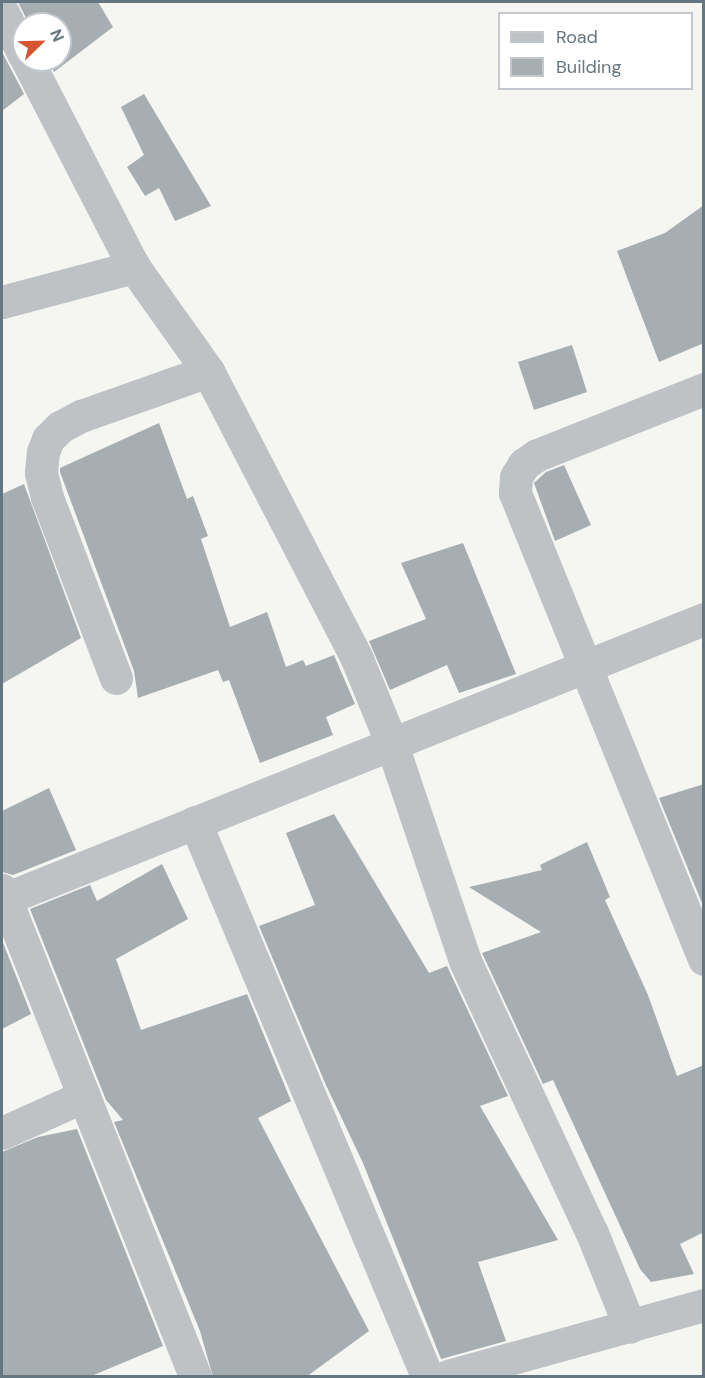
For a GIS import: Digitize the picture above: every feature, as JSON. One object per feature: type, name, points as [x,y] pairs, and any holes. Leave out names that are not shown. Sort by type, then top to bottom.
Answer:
[{"type":"street","points":[[2,11],[12,31]]},
{"type":"street","points":[[33,72],[134,267],[208,371],[350,644],[391,742],[465,961],[592,1233],[630,1327]]},
{"type":"street","points":[[2,302],[134,267]]},
{"type":"street","points":[[116,678],[47,497],[41,473],[43,452],[48,439],[60,427],[81,416],[208,371]]},
{"type":"street","points":[[704,389],[537,455],[524,464],[516,477],[515,493],[522,516],[584,670],[704,959]]},
{"type":"street","points":[[195,1377],[3,896],[195,822],[391,742],[584,670],[704,619]]},
{"type":"street","points":[[195,822],[427,1377]]},
{"type":"street","points":[[2,1133],[84,1096]]},
{"type":"street","points":[[448,1377],[704,1305]]},
{"type":"building","points":[[18,2],[98,2],[113,27],[72,58],[72,12],[23,12]]},
{"type":"building","points":[[2,52],[24,94],[2,111]]},
{"type":"building","points":[[144,94],[211,206],[175,221],[159,188],[145,196],[127,167],[144,155],[121,107]]},
{"type":"building","points":[[704,205],[704,343],[659,362],[617,251],[665,233]]},
{"type":"building","points":[[572,345],[587,392],[534,410],[518,362]]},
{"type":"building","points":[[159,423],[187,499],[193,496],[208,536],[201,539],[230,627],[267,612],[286,667],[303,660],[306,666],[334,655],[355,704],[326,717],[333,735],[260,763],[229,680],[223,682],[218,670],[138,698],[134,671],[60,468]]},
{"type":"building","points":[[564,465],[591,525],[555,541],[534,483],[546,472]]},
{"type":"building","points":[[24,484],[81,638],[2,684],[2,494]]},
{"type":"building","points":[[463,543],[516,674],[459,693],[447,665],[390,690],[369,641],[426,619],[401,563]]},
{"type":"building","points":[[704,784],[704,908],[659,798]]},
{"type":"building","points":[[49,788],[76,850],[13,875],[2,872],[2,811]]},
{"type":"building","points":[[334,814],[429,973],[447,966],[508,1096],[480,1106],[558,1240],[478,1262],[506,1341],[441,1359],[363,1163],[325,1083],[259,926],[315,905],[286,833]]},
{"type":"building","points":[[587,842],[610,897],[605,900],[648,995],[677,1076],[704,1065],[704,1232],[680,1244],[694,1274],[651,1282],[640,1269],[553,1080],[543,1084],[482,953],[541,932],[469,887],[542,870],[540,865]]},
{"type":"building","points":[[162,864],[188,919],[116,959],[141,1030],[247,994],[291,1101],[258,1118],[369,1331],[306,1377],[213,1377],[200,1331],[114,1122],[123,1120],[106,1100],[30,909],[90,885],[97,901]]},
{"type":"building","points":[[2,940],[31,1014],[2,1029]]},
{"type":"building","points":[[77,1129],[163,1346],[89,1377],[2,1377],[2,1152],[38,1137]]}]
